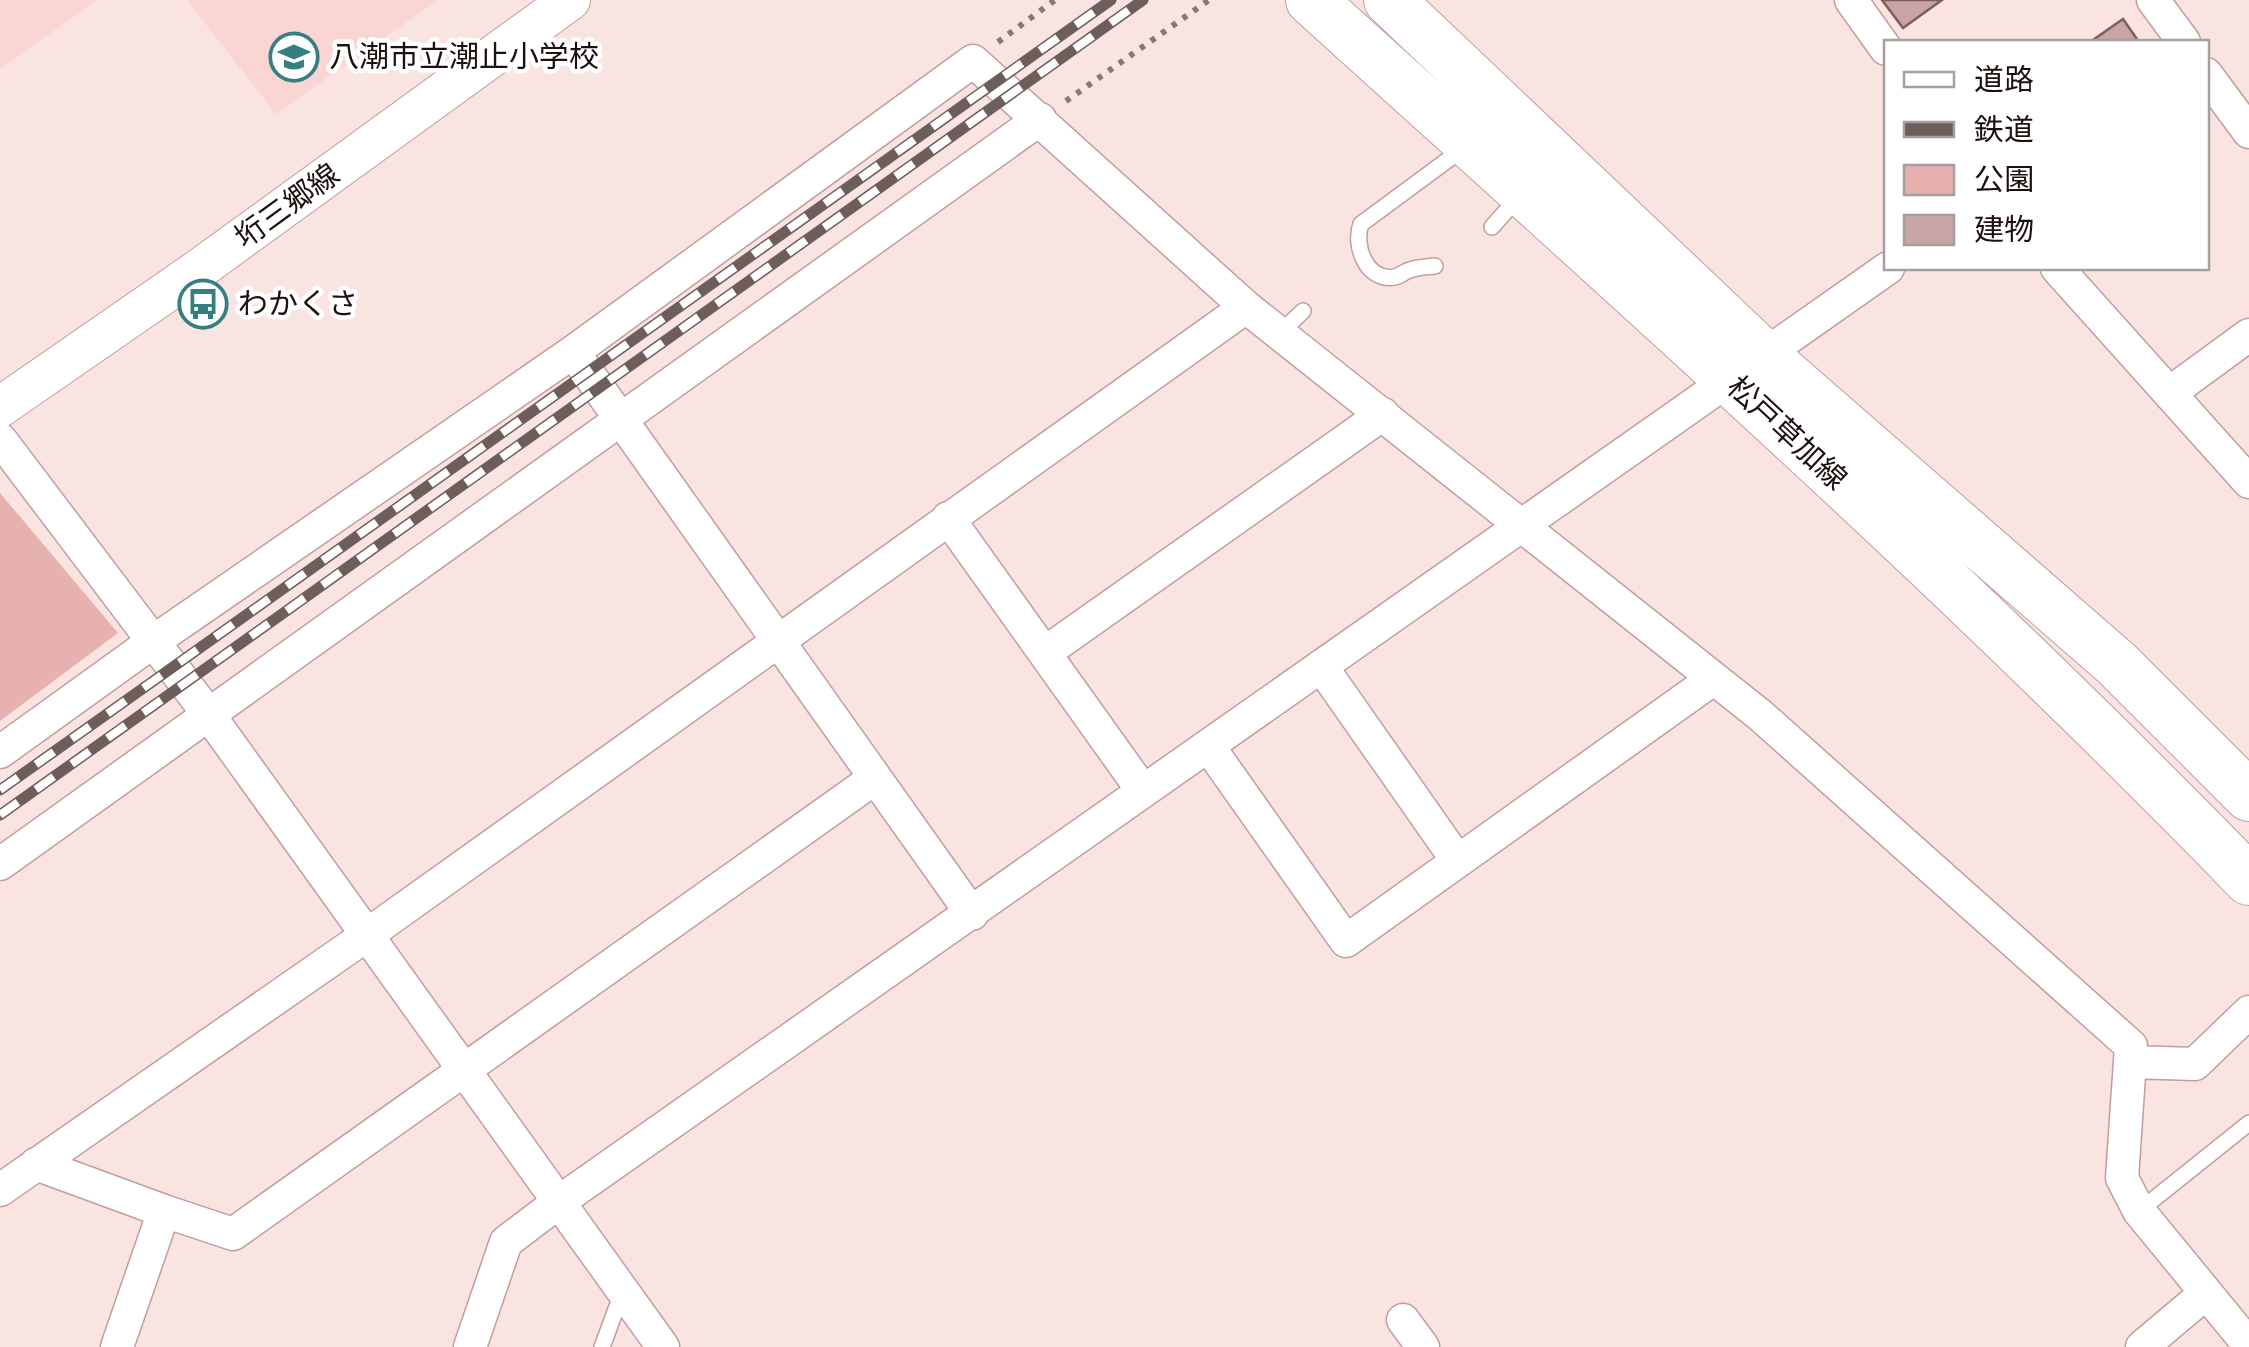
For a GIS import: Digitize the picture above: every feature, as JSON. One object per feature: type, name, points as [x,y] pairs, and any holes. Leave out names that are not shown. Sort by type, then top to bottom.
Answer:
[{"type":"main road","name":"松戸草加線","points":[[1311,0],[1470,144],[1507,209],[1747,368],[2117,664],[2249,796]]},
{"type":"main road","name":"松戸草加線","points":[[1389,0],[2035,667],[2249,880]]},
{"type":"street","name":"垳三郷線","points":[[0,406],[198,270],[570,0]]},
{"type":"street","points":[[1852,0],[1884,46]]},
{"type":"street","points":[[2153,0],[2183,40]]},
{"type":"street","points":[[0,752],[572,352],[973,60],[1246,307],[1291,322],[1384,414],[1760,715],[2130,1046],[2122,1178],[2139,1211],[2249,1346]]},
{"type":"street","points":[[2209,78],[2249,132]]},
{"type":"street","points":[[0,864],[1040,120]]},
{"type":"street","points":[[470,1347],[506,1242],[1885,270]]},
{"type":"street","points":[[2060,270],[2249,482]]},
{"type":"street","points":[[0,1190],[1246,307]]},
{"type":"street","points":[[2171,392],[2249,335]]},
{"type":"street","points":[[572,352],[972,914]]},
{"type":"street","points":[[1046,652],[1384,414]]},
{"type":"street","points":[[0,439],[209,715],[662,1347]]},
{"type":"street","points":[[948,518],[1143,791]]},
{"type":"street","points":[[1321,666],[1457,860]]},
{"type":"street","points":[[1209,747],[1346,941],[1713,679]]},
{"type":"street","points":[[36,1164],[232,1234],[876,778]]},
{"type":"street","points":[[2130,1062],[2195,1064],[2249,1012]]},
{"type":"street","points":[[117,1347],[164,1211]]},
{"type":"street","points":[[2142,1347],[2206,1292]]},
{"type":"street","points":[[1403,1320],[1423,1347]]},
{"type":"lane","points":[[1435,266],[1394,278],[1378,274],[1358,250],[1356,236],[1361,224],[1470,144]]},
{"type":"lane","points":[[2139,1211],[2249,1122]]},
{"type":"lane","points":[[602,1347],[622,1293]]},
{"type":"path","points":[[973,60],[1055,0]]},
{"type":"path","points":[[1040,120],[1209,0]]},
{"type":"shaded area","points":[[0,0],[97,0],[0,69]]},
{"type":"shaded area","name":"八潮市立潮止小学校","points":[[187,0],[438,0],[276,114]]},
{"type":"green space","points":[[0,493],[118,633],[0,721]]},
{"type":"building","points":[[1882,0],[1942,0],[1903,28]]},
{"type":"building","points":[[2123,19],[2138,40],[2093,40]]},
{"type":"railway","points":[[0,790],[1111,0]]},
{"type":"railway","points":[[0,815],[1143,0]]},
{"type":"place","name":"八潮市立潮止小学校","points":[[294,57]]},
{"type":"place","name":"わかくさ","points":[[203,304]]}]
